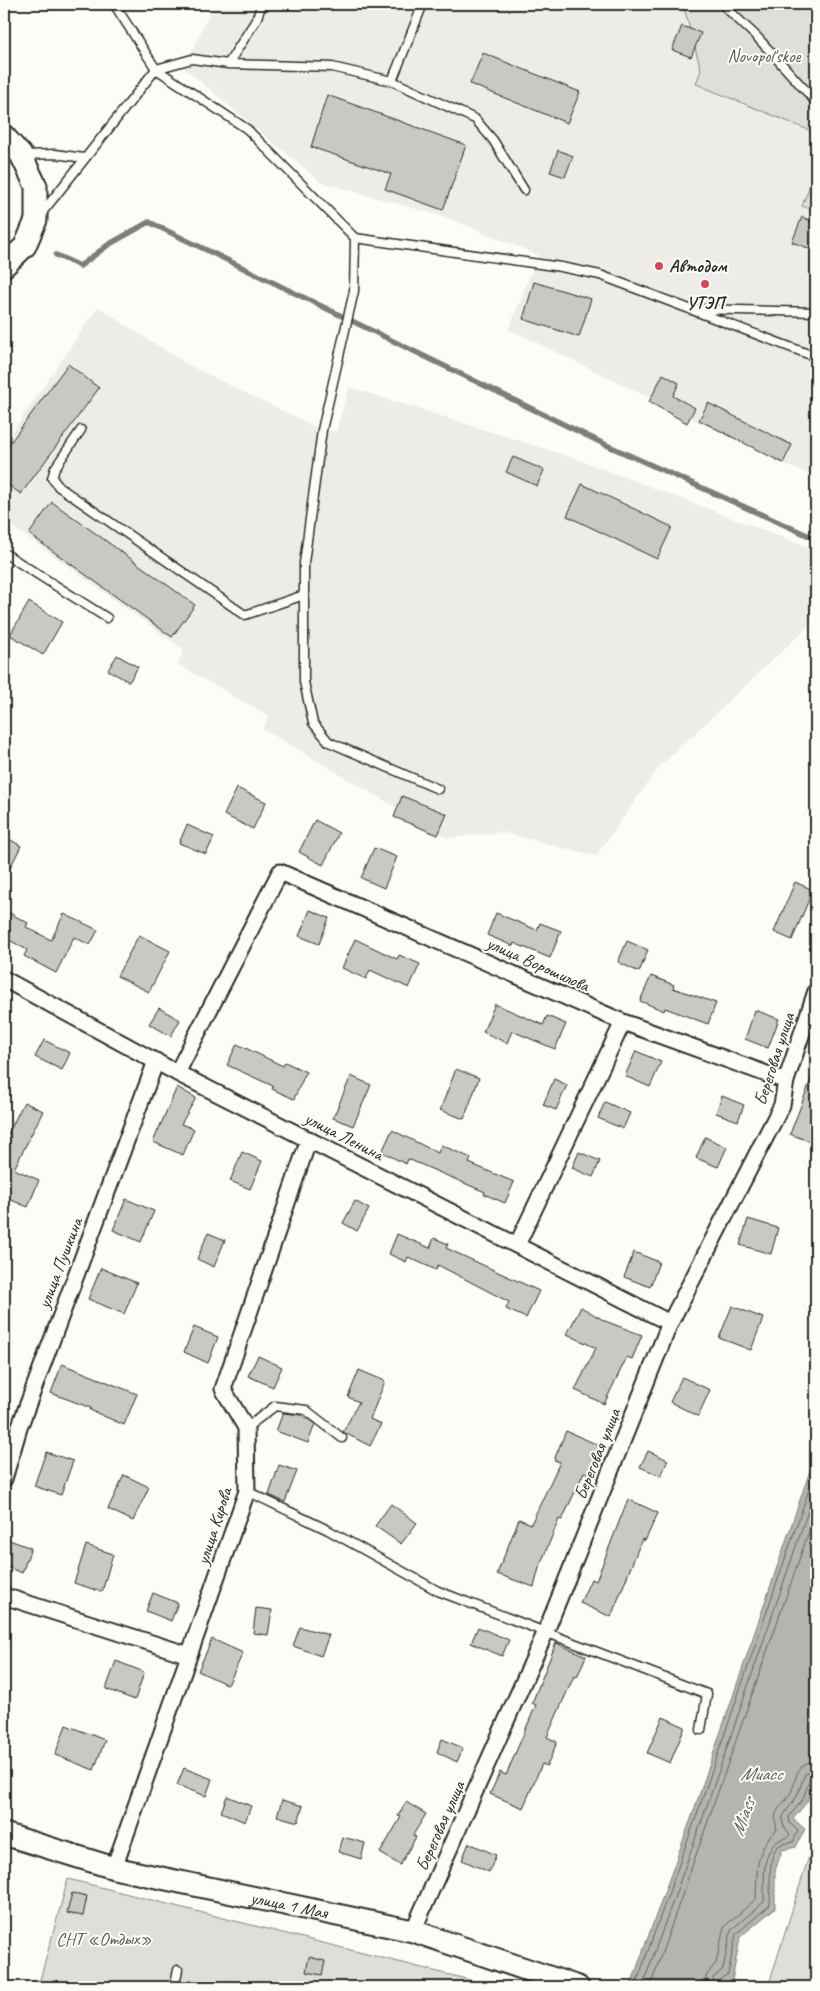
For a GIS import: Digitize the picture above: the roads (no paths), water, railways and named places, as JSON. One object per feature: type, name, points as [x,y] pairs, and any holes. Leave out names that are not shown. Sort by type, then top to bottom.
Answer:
[{"type":"main road","points":[[4,136],[21,155],[36,186],[36,220],[25,246],[4,266]]},
{"type":"main road","name":"улица 1 Мая","points":[[4,1834],[114,1868],[413,1932],[575,1986]]},
{"type":"street","name":"улица Ворошилова","points":[[177,1073],[280,872],[623,1022],[786,1081]]},
{"type":"street","name":"улица Ленина","points":[[4,979],[177,1073],[670,1323]]},
{"type":"street","name":"Береговая улица","points":[[413,1932],[546,1631],[670,1323],[782,1105],[786,1081],[816,991]]},
{"type":"street","points":[[517,1245],[623,1022]]},
{"type":"street","name":"улица Пушкина","points":[[4,1479],[19,1428],[156,1061]]},
{"type":"street","name":"улица Кирова","points":[[114,1868],[247,1491],[246,1428],[223,1389],[309,1140]]},
{"type":"street","points":[[4,1596],[189,1655]]},
{"type":"lane","points":[[114,4],[156,69],[247,129],[355,238],[562,267],[600,275],[816,358]]},
{"type":"lane","points":[[228,64],[256,20],[262,4]]},
{"type":"lane","points":[[392,81],[423,4]]},
{"type":"lane","points":[[722,4],[757,36],[816,102]]},
{"type":"lane","points":[[36,220],[156,69],[192,59],[228,64],[332,67],[392,81],[475,119],[493,140],[524,190]]},
{"type":"lane","points":[[21,155],[55,154],[84,158]]},
{"type":"lane","points":[[355,238],[354,291],[322,430],[304,563],[304,682],[313,723],[329,742],[438,789]]},
{"type":"lane","points":[[688,309],[816,312]]},
{"type":"lane","points":[[81,430],[55,468],[52,478],[59,487],[245,616],[304,595]]},
{"type":"lane","points":[[4,553],[107,618]]},
{"type":"lane","points":[[246,1428],[275,1406],[306,1410],[342,1438]]},
{"type":"lane","points":[[247,1491],[328,1530],[438,1591],[708,1694],[701,1730]]},
{"type":"lane","points":[[174,1987],[178,1970]]},
{"type":"water","name":"Миасс","points":[[816,1453],[816,1773],[807,1802],[793,1819],[805,1829],[796,1847],[782,1850],[775,1871],[775,1908],[740,1937],[732,1981],[723,1981],[726,1987],[630,1987],[692,1816]]},
{"type":"waterway","points":[[56,255],[80,266],[108,245],[149,222],[602,443],[816,539]]},
{"type":"place","name":"Автодом","points":[[659,266]]},
{"type":"place","name":"УТЭП","points":[[705,284]]},
{"type":"park label","name":"Novopol'skoe","points":[[764,56]]},
{"type":"park label","name":"СНТ «Отдых»","points":[[104,1939]]},
{"type":"water label","name":"Miass","points":[[743,1817]]}]
